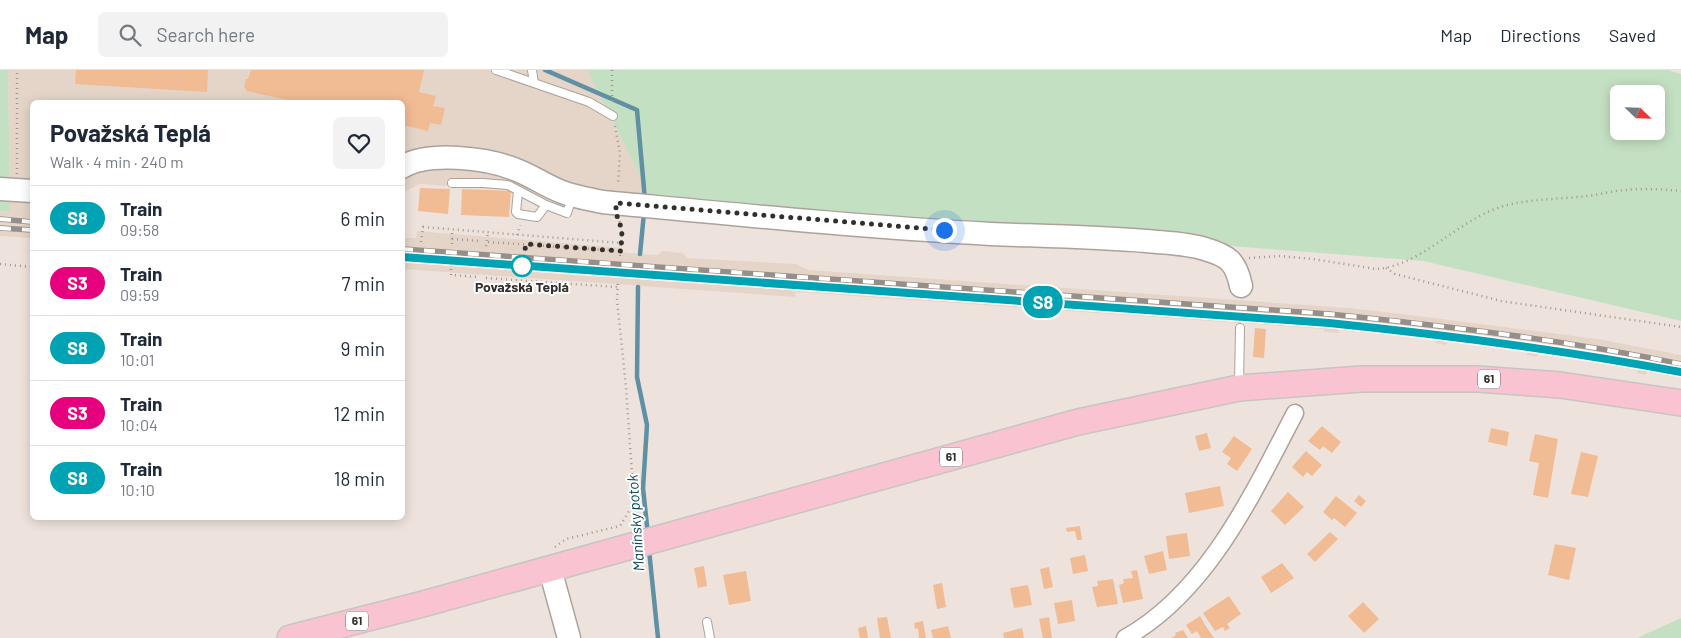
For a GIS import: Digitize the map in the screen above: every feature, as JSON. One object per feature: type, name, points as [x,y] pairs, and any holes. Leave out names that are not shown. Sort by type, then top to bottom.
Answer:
[{"type":"main road","name":"61","points":[[290,638],[424,604],[1078,422],[1239,388],[1362,379],[1477,379],[1560,385],[1681,403]]},
{"type":"street","points":[[405,166],[426,159],[458,158],[486,161],[515,169],[572,196],[661,207],[991,234],[1107,238],[1181,244],[1205,248],[1228,258],[1235,265],[1241,286]]},
{"type":"street","points":[[1126,638],[1173,602],[1193,582],[1210,560],[1237,521],[1295,413]]},
{"type":"street","points":[[550,569],[569,638]]},
{"type":"lane","points":[[496,70],[589,102],[612,116]]},
{"type":"lane","points":[[532,70],[534,83]]},
{"type":"lane","points":[[452,183],[501,184],[567,213],[572,196]]},
{"type":"lane","points":[[518,191],[516,212],[518,214],[537,217],[546,205]]},
{"type":"lane","points":[[1239,388],[1240,328]]},
{"type":"lane","points":[[707,622],[710,638]]},
{"type":"path","points":[[16,190],[17,70]]},
{"type":"path","points":[[612,70],[612,116],[620,153],[623,203],[616,213],[622,230],[620,256]]},
{"type":"path","points":[[1228,258],[1280,256],[1314,259],[1376,269],[1386,268],[1404,263],[1473,219],[1513,204],[1588,196],[1617,190],[1657,188],[1681,191]]},
{"type":"path","points":[[422,242],[422,227],[621,243]]},
{"type":"path","points":[[452,229],[452,244]]},
{"type":"path","points":[[486,246],[488,232]]},
{"type":"path","points":[[452,239],[481,241]]},
{"type":"path","points":[[488,242],[621,251]]},
{"type":"path","points":[[0,264],[30,267]]},
{"type":"path","points":[[1386,268],[1395,274],[1501,301],[1681,327]]},
{"type":"path","points":[[451,269],[451,275],[478,277]]},
{"type":"path","points":[[486,278],[618,287]]},
{"type":"path","points":[[566,540],[620,526],[634,503],[618,281]]},
{"type":"shaded area","points":[[8,70],[590,70],[590,76],[653,201],[420,184],[405,191],[405,100],[30,100],[30,238],[0,236],[0,211],[10,212]]},
{"type":"shaded area","points":[[417,231],[622,248],[621,252],[640,254],[658,255],[662,251],[683,253],[687,258],[796,264],[809,270],[1349,308],[1598,339],[1681,355],[1681,378],[1647,372],[1646,375],[1637,373],[1637,370],[1538,353],[1537,357],[1527,355],[1527,352],[1447,341],[1446,345],[1435,343],[1435,340],[1339,330],[1339,333],[1324,332],[1324,329],[796,292],[795,297],[405,269],[405,238],[416,238]]},
{"type":"green space","points":[[0,70],[8,70],[10,212],[0,211]]},
{"type":"green space","points":[[590,70],[1668,70],[1681,74],[1681,321],[1423,261],[653,201],[590,76]]},
{"type":"green space","points":[[1681,618],[1681,638],[1637,638]]},
{"type":"building","points":[[76,70],[208,70],[207,92],[75,84]]},
{"type":"building","points":[[251,70],[424,70],[419,92],[436,96],[433,106],[445,108],[441,125],[430,123],[428,131],[405,126],[405,100],[289,100],[246,91],[244,88],[246,79],[248,79]]},
{"type":"building","points":[[420,188],[450,189],[448,214],[418,211]]},
{"type":"building","points":[[462,189],[511,191],[509,217],[461,215]]},
{"type":"building","points":[[1255,328],[1266,329],[1264,358],[1253,357]]},
{"type":"building","points":[[1322,426],[1341,442],[1332,453],[1323,446],[1320,450],[1308,441]]},
{"type":"building","points":[[1491,428],[1509,432],[1507,446],[1488,442]]},
{"type":"building","points":[[1207,433],[1211,448],[1199,451],[1195,436]]},
{"type":"building","points":[[1535,434],[1558,439],[1548,498],[1533,495],[1539,463],[1529,461]]},
{"type":"building","points":[[1234,436],[1252,449],[1237,471],[1227,464],[1231,458],[1222,452]]},
{"type":"building","points":[[1306,451],[1322,465],[1312,476],[1307,472],[1303,477],[1292,467]]},
{"type":"building","points":[[1581,452],[1598,456],[1588,497],[1571,494]]},
{"type":"building","points":[[1220,486],[1224,506],[1189,513],[1185,493]]},
{"type":"building","points":[[1288,492],[1304,507],[1285,525],[1271,511]]},
{"type":"building","points":[[1359,495],[1366,501],[1361,507],[1354,501]]},
{"type":"building","points":[[1336,496],[1357,513],[1345,527],[1334,518],[1332,520],[1323,512]]},
{"type":"building","points":[[1080,526],[1082,540],[1077,540],[1075,531],[1067,532],[1066,528]]},
{"type":"building","points":[[1330,532],[1338,539],[1315,562],[1307,554]]},
{"type":"building","points":[[1187,533],[1190,556],[1169,559],[1166,536]]},
{"type":"building","points":[[1555,544],[1576,548],[1569,580],[1548,575]]},
{"type":"building","points":[[1163,551],[1167,570],[1149,574],[1144,556]]},
{"type":"building","points":[[1085,555],[1088,571],[1073,574],[1070,558]]},
{"type":"building","points":[[1282,563],[1294,578],[1271,593],[1261,577]]},
{"type":"building","points":[[704,566],[707,586],[698,588],[694,568]]},
{"type":"building","points":[[1049,567],[1053,587],[1044,589],[1040,569]]},
{"type":"building","points":[[1137,570],[1143,599],[1123,603],[1119,585],[1124,583],[1123,579],[1133,578],[1131,571]]},
{"type":"building","points":[[746,571],[751,601],[729,605],[723,575]]},
{"type":"building","points":[[1113,579],[1118,604],[1097,607],[1092,587],[1098,586],[1097,581]]},
{"type":"building","points":[[942,583],[946,607],[937,609],[933,585]]},
{"type":"building","points":[[1028,585],[1032,605],[1014,608],[1010,588]]},
{"type":"building","points":[[1229,596],[1241,614],[1227,624],[1230,628],[1225,631],[1223,627],[1215,631],[1203,613]]},
{"type":"building","points":[[1072,600],[1075,621],[1058,624],[1054,603]]},
{"type":"building","points":[[1363,602],[1379,619],[1364,633],[1348,616]]},
{"type":"building","points":[[1200,616],[1214,638],[1201,638],[1197,631],[1192,634],[1186,625]]},
{"type":"building","points":[[887,617],[891,638],[880,638],[877,618]]},
{"type":"building","points":[[1049,617],[1052,638],[1043,638],[1039,619]]},
{"type":"building","points":[[923,621],[926,638],[919,638],[918,628],[915,629],[914,623]]},
{"type":"building","points":[[866,626],[868,638],[860,638],[858,628]]},
{"type":"building","points":[[948,626],[951,638],[933,638],[931,630]]},
{"type":"building","points":[[1022,628],[1024,638],[1004,638],[1003,633]]},
{"type":"building","points":[[1183,630],[1188,638],[1171,638],[1176,635],[1175,633]]},
{"type":"waterway","name":"Manínsky potok","points":[[545,70],[637,110],[645,200]]},
{"type":"waterway","name":"Manínsky potok","points":[[640,254],[644,213]]},
{"type":"waterway","name":"Manínsky potok","points":[[638,287],[637,377],[647,425],[643,488],[648,535]]},
{"type":"waterway","name":"Manínsky potok","points":[[649,550],[658,638]]},
{"type":"railway","points":[[0,219],[30,222]]},
{"type":"railway","points":[[0,228],[30,230]]},
{"type":"railway","points":[[405,249],[1329,314],[1506,334],[1681,364]]},
{"type":"railway","points":[[405,257],[1329,323],[1505,343],[1681,372]]},
{"type":"train","name":"S8","points":[[405,257],[1329,323],[1441,334],[1531,346],[1681,372]]},
{"type":"place","name":"Považská Teplá","points":[[522,266]]},
{"type":"route","points":[[522,266],[526,244],[621,251],[622,230],[616,213],[616,203],[944,230]]}]
